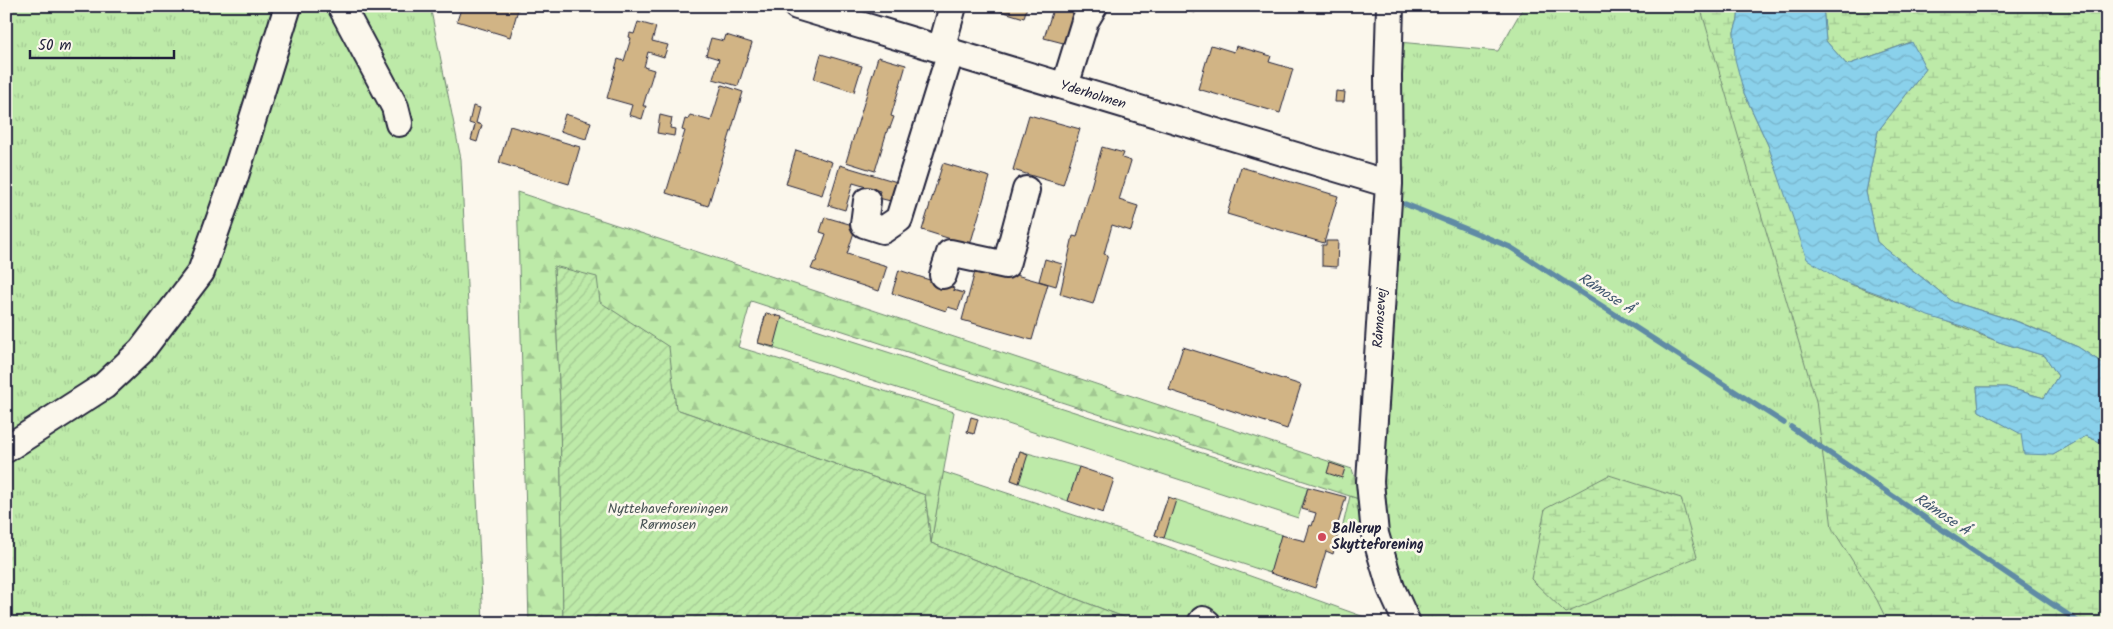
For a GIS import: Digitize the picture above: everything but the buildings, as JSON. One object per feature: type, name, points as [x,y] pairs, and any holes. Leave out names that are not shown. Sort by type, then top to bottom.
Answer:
[{"type":"street","points":[[6,449],[104,386],[140,351],[201,272],[234,179],[288,6]]},
{"type":"street","points":[[341,6],[395,107],[399,123]]},
{"type":"street","name":"Yderholmen","points":[[797,6],[1389,184]]},
{"type":"street","points":[[868,201],[864,224],[883,230],[899,220],[946,50],[953,6]]},
{"type":"street","points":[[1064,86],[1085,21],[1094,6]]},
{"type":"street","name":"Råmosevej","points":[[1390,6],[1388,76],[1389,184],[1370,482],[1375,534],[1391,588],[1407,623]]},
{"type":"street","points":[[943,275],[950,253],[1006,265],[1026,190]]},
{"type":"street","points":[[1201,623],[1202,620],[1207,623]]},
{"type":"green space","points":[[6,6],[430,6],[461,159],[483,623],[6,623]]},
{"type":"green space","points":[[1524,6],[2107,6],[2107,623],[1422,623],[1404,587],[1384,535],[1379,481],[1398,42],[1498,51]]},
{"type":"green space","points":[[1700,6],[1739,6],[1734,32],[1744,93],[1768,145],[1785,192],[1840,280],[1999,342],[2045,356],[2058,376],[2044,398],[2006,387],[1977,387],[1979,411],[2022,434],[2053,455],[2086,436],[2107,445],[2107,623],[1888,623],[1877,600],[1832,528],[1816,401]]},
{"type":"green space","points":[[1823,6],[2107,6],[2107,366],[2078,347],[2019,322],[1953,302],[1877,242],[1866,192],[1878,131],[1926,69],[1911,42],[1847,65],[1826,41]]},
{"type":"green space","points":[[517,192],[1352,469],[1362,500],[751,301],[738,347],[954,412],[931,543],[925,495],[676,409],[668,347],[599,302],[554,267],[560,406],[563,623],[529,623]]},
{"type":"green space","name":"Nyttehaveforeningen Rørmosen","points":[[554,266],[597,277],[600,302],[669,347],[676,409],[925,495],[931,543],[1139,623],[563,623],[560,406]]},
{"type":"green space","points":[[766,313],[1308,487],[1298,518],[758,343]]},
{"type":"green space","points":[[1020,451],[1079,467],[1068,501],[1011,480]]},
{"type":"green space","points":[[943,472],[1150,540],[1381,623],[1139,623],[931,543]]},
{"type":"green space","points":[[1609,475],[1681,498],[1697,557],[1566,613],[1531,579],[1545,509]]},
{"type":"green space","points":[[1350,496],[1362,500],[1364,521],[1360,528],[1353,530],[1342,529]]},
{"type":"green space","points":[[1168,497],[1283,535],[1270,573],[1155,535]]},
{"type":"water","points":[[1739,6],[1823,6],[1826,41],[1847,65],[1912,42],[1926,69],[1878,131],[1866,192],[1877,242],[1953,302],[2018,322],[2078,347],[2107,366],[2107,445],[2086,436],[2053,455],[2024,454],[2021,434],[1979,411],[1977,387],[2006,387],[2044,398],[2058,376],[2045,356],[1999,342],[1965,327],[1928,316],[1882,295],[1840,280],[1807,259],[1768,145],[1744,93],[1735,59],[1734,32]]},
{"type":"waterway","name":"Råmose Å","points":[[1405,204],[1510,247],[1784,423]]},
{"type":"waterway","name":"Råmose Å","points":[[1791,427],[2080,623]]},
{"type":"place","name":"Ballerup Skytteforening","points":[[1322,537]]}]
